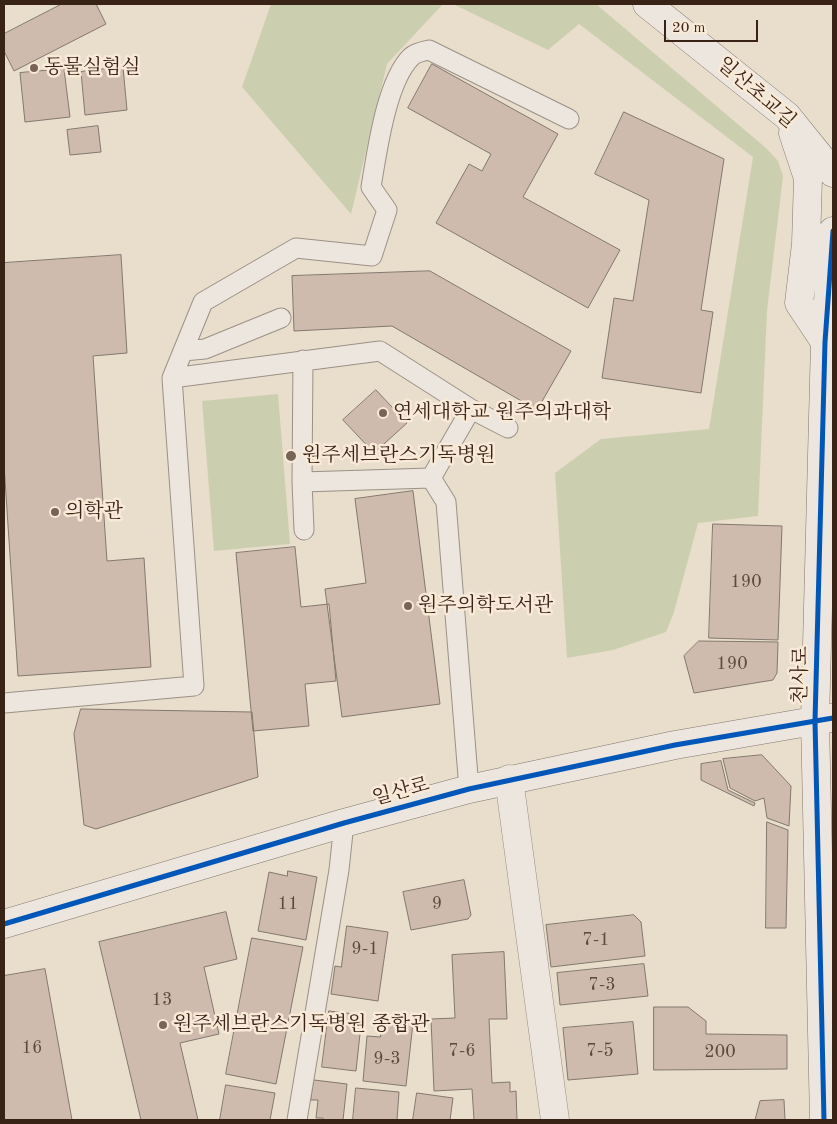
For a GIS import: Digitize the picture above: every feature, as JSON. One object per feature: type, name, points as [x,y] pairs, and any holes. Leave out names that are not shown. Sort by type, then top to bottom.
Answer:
[{"type":"street","name":"일산초교길","points":[[647,4],[787,116],[833,173]]},
{"type":"street","points":[[787,116],[808,178],[806,244],[800,303],[825,342]]},
{"type":"street","name":"천사로","points":[[824,1120],[825,342],[833,231]]},
{"type":"street","name":"일산로","points":[[4,924],[344,823],[509,779],[536,776],[676,745],[824,719]]},
{"type":"street","points":[[509,779],[555,1120]]},
{"type":"lane","points":[[4,703],[194,686],[172,378],[203,302],[296,248],[372,256],[387,210],[372,187],[378,146],[396,78],[412,56],[429,50],[569,118]]},
{"type":"lane","points":[[183,351],[205,349],[280,318]]},
{"type":"lane","points":[[172,378],[380,351],[471,409],[508,428]]},
{"type":"lane","points":[[303,360],[302,482],[304,530]]},
{"type":"lane","points":[[431,478],[471,409]]},
{"type":"lane","points":[[302,482],[431,478]]},
{"type":"lane","points":[[431,478],[446,502],[469,789]]},
{"type":"lane","points":[[297,1120],[339,870],[344,823]]},
{"type":"green space","points":[[271,4],[443,4],[387,64],[351,214],[242,87]]},
{"type":"green space","points":[[453,4],[596,4],[766,148],[778,161],[783,176],[767,311],[758,516],[698,523],[674,612],[666,632],[613,650],[567,658],[555,473],[601,439],[709,429],[753,157],[579,24],[548,50]]},
{"type":"green space","points":[[278,394],[290,544],[214,551],[202,401]]},
{"type":"building","points":[[62,4],[96,4],[106,24],[14,71],[4,51],[4,34]]},
{"type":"building","points":[[432,64],[558,134],[523,197],[620,250],[588,308],[436,223],[469,164],[482,171],[491,154],[408,108]]},
{"type":"building","points":[[123,67],[127,110],[85,115],[81,72]]},
{"type":"building","points":[[64,69],[70,117],[25,122],[20,73]]},
{"type":"building","points":[[624,112],[724,159],[701,310],[713,312],[701,393],[602,378],[614,298],[633,301],[649,200],[595,174]]},
{"type":"building","points":[[98,126],[101,152],[70,155],[67,130]]},
{"type":"building","name":"의학관","points":[[121,255],[127,353],[93,356],[107,561],[144,558],[151,667],[18,676],[4,465],[4,263]]},
{"type":"building","points":[[430,271],[571,351],[537,410],[392,326],[294,331],[292,276]]},
{"type":"building","points":[[376,390],[407,423],[374,453],[343,420]]},
{"type":"building","points":[[413,491],[440,704],[342,717],[325,589],[366,583],[355,499]]},
{"type":"building","points":[[713,524],[782,526],[778,640],[709,638]]},
{"type":"building","points":[[295,547],[301,607],[329,604],[336,681],[305,684],[309,726],[253,731],[236,553]]},
{"type":"building","points":[[699,641],[778,642],[777,673],[773,680],[694,693],[684,656]]},
{"type":"building","points":[[81,709],[252,712],[258,777],[96,829],[84,825],[74,734]]},
{"type":"building","points":[[762,755],[791,786],[789,826],[767,818],[764,798],[755,801],[730,788],[723,759]]},
{"type":"building","points":[[721,761],[728,790],[755,803],[754,806],[701,780],[701,764]]},
{"type":"building","points":[[767,822],[788,830],[786,928],[766,928]]},
{"type":"building","points":[[288,871],[317,877],[306,940],[258,931],[269,872],[287,876]]},
{"type":"building","points":[[464,880],[471,915],[468,919],[411,930],[403,892]]},
{"type":"building","points":[[226,912],[237,959],[204,967],[219,1034],[180,1043],[198,1120],[141,1120],[99,942]]},
{"type":"building","points":[[634,915],[641,922],[645,956],[551,967],[546,925]]},
{"type":"building","points":[[347,926],[388,932],[378,1001],[331,994],[335,966],[341,967]]},
{"type":"building","points":[[252,938],[303,947],[276,1084],[226,1074]]},
{"type":"building","points":[[504,952],[507,1019],[489,1019],[492,1083],[510,1082],[510,1092],[516,1091],[517,1120],[474,1120],[472,1089],[434,1091],[431,1019],[455,1018],[452,955]]},
{"type":"building","points":[[644,964],[648,996],[560,1005],[557,973]]},
{"type":"building","points":[[45,969],[72,1120],[4,1120],[4,976]]},
{"type":"building","points":[[654,1007],[688,1007],[706,1021],[706,1034],[787,1035],[787,1069],[654,1070]]},
{"type":"building","points":[[329,1011],[362,1015],[356,1071],[322,1067]]},
{"type":"building","points":[[382,1019],[413,1023],[406,1086],[363,1081],[367,1036],[380,1037]]},
{"type":"building","points":[[633,1022],[638,1074],[568,1080],[563,1028]]},
{"type":"building","points":[[314,1080],[347,1084],[343,1120],[316,1118],[318,1100],[311,1100]]},
{"type":"building","points":[[226,1085],[275,1093],[270,1120],[220,1120]]},
{"type":"building","points":[[356,1088],[399,1092],[397,1120],[353,1120]]},
{"type":"building","points":[[417,1093],[453,1098],[450,1120],[413,1120]]},
{"type":"building","points":[[784,1100],[785,1120],[755,1120],[760,1101]]},
{"type":"cycle path","points":[[824,1120],[815,721],[825,342],[833,231]]},
{"type":"cycle path","points":[[4,924],[344,823],[469,789],[675,745],[833,718]]},
{"type":"place","name":"동물실험실","points":[[34,68]]},
{"type":"place","name":"연세대학교 원주의과대학","points":[[383,413]]},
{"type":"place","name":"원주세브란스기독병원","points":[[291,456]]},
{"type":"place","name":"의학관","points":[[55,512]]},
{"type":"place","name":"원주의학도서관","points":[[408,606]]},
{"type":"place","name":"원주세브란스기독병원 종합관","points":[[163,1025]]}]
